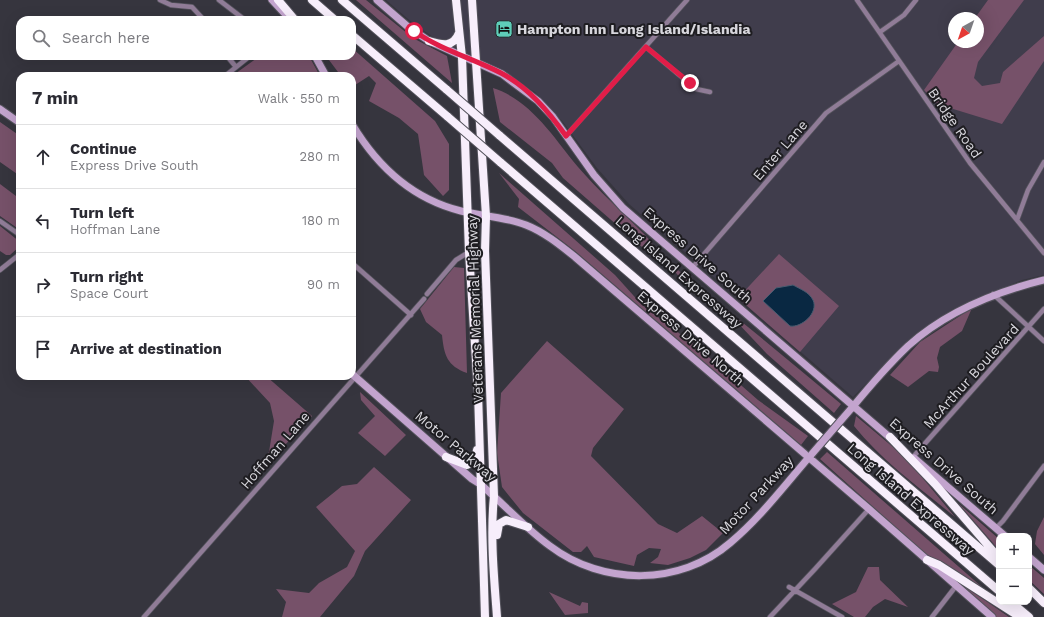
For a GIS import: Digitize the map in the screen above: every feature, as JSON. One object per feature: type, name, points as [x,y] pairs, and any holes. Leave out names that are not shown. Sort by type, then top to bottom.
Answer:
[{"type":"highway","points":[[278,0],[292,16]]},
{"type":"highway","points":[[312,0],[330,16]]},
{"type":"highway","name":"Long Island Expressway","points":[[342,0],[996,562]]},
{"type":"highway","name":"Veterans Memorial Highway","points":[[456,0],[462,57],[469,212],[469,252],[479,415],[485,617]]},
{"type":"highway","name":"Veterans Memorial Highway","points":[[472,0],[486,216],[485,251],[494,496],[492,517],[497,617]]},
{"type":"highway","points":[[429,41],[443,45],[450,44],[456,39],[459,32]]},
{"type":"highway","name":"Long Island Expressway","points":[[356,38],[996,588]]},
{"type":"highway","points":[[446,457],[467,465],[475,459],[479,415]]},
{"type":"highway","points":[[890,437],[935,484],[996,555]]},
{"type":"highway","points":[[494,572],[499,524],[508,520],[528,527]]},
{"type":"highway","points":[[927,560],[939,565],[1020,617]]},
{"type":"highway","points":[[1032,593],[1044,604]]},
{"type":"highway","points":[[1015,605],[1029,617]]},
{"type":"main road","points":[[272,0],[286,16]]},
{"type":"main road","name":"Express Drive South","points":[[377,0],[407,26],[429,41],[462,57],[477,62],[515,82],[538,101],[566,136],[594,176],[623,208],[852,408],[890,437],[1002,533]]},
{"type":"main road","points":[[317,60],[324,72]]},
{"type":"main road","points":[[0,109],[16,120]]},
{"type":"main road","name":"Express Drive North","points":[[356,130],[378,160],[407,186],[436,202],[469,212],[528,225],[552,240],[622,296],[810,456],[992,617]]},
{"type":"main road","name":"Motor Parkway","points":[[356,377],[446,457],[480,484],[550,546],[570,559],[596,570],[622,575],[645,576],[664,574],[710,558],[730,543],[748,526],[894,361],[925,332],[960,310],[993,294],[1044,280]]},
{"type":"main road","points":[[1032,560],[1044,570]]},
{"type":"street","points":[[160,0],[171,5],[192,7],[200,16]]},
{"type":"street","points":[[219,0],[240,16]]},
{"type":"street","points":[[566,136],[687,0]]},
{"type":"street","name":"Bridge Road","points":[[857,0],[970,163],[1044,253]]},
{"type":"street","points":[[880,32],[904,15],[916,0]]},
{"type":"street","points":[[646,47],[696,89],[710,92]]},
{"type":"street","points":[[231,60],[236,67]]},
{"type":"street","points":[[230,72],[245,60]]},
{"type":"street","name":"Enter Lane","points":[[692,268],[826,113],[898,61]]},
{"type":"street","points":[[1018,220],[1028,190],[1044,162]]},
{"type":"street","points":[[0,221],[16,232]]},
{"type":"street","points":[[427,294],[456,260],[469,252]]},
{"type":"street","points":[[0,270],[16,257]]},
{"type":"street","points":[[356,267],[411,315]]},
{"type":"street","points":[[993,294],[1044,341]]},
{"type":"street","name":"Hoffman Lane","points":[[356,373],[411,315],[424,299]]},
{"type":"street","name":"McArthur Boulevard","points":[[913,457],[1029,328],[1044,309]]},
{"type":"street","name":"Hoffman Lane","points":[[144,617],[350,380]]},
{"type":"street","points":[[996,528],[1003,522],[1044,466]]},
{"type":"street","points":[[770,617],[869,509]]},
{"type":"street","points":[[932,617],[956,586]]},
{"type":"street","points":[[789,587],[842,617]]},
{"type":"shaded area","points":[[356,0],[366,0],[413,38],[447,56],[452,83]]},
{"type":"shaded area","points":[[386,0],[1044,0],[1044,275],[1022,280],[953,309],[909,340],[853,397],[629,204],[597,168],[563,122],[535,92],[503,74],[453,50],[415,25]]},
{"type":"shaded area","points":[[988,0],[1024,0],[978,62],[974,78],[982,86],[1000,83],[1003,72],[1044,36],[1044,61],[1002,124],[937,104],[924,90],[954,48],[984,48],[984,12],[979,12]]},
{"type":"shaded area","points":[[356,52],[435,121],[449,144],[449,190],[443,196],[424,175],[418,134],[399,118],[369,101],[376,83],[369,76],[356,84],[356,72],[338,72],[329,60],[356,60]]},
{"type":"shaded area","points":[[254,60],[311,60],[318,72],[238,72]]},
{"type":"shaded area","points":[[493,88],[519,101],[541,121],[586,176],[646,236],[664,259],[777,350],[841,404],[834,413],[767,354],[734,319],[683,281],[670,266],[657,260],[563,178],[552,163],[500,122]]},
{"type":"shaded area","points":[[0,122],[16,133],[16,173],[0,162]]},
{"type":"shaded area","points":[[499,173],[615,275],[642,305],[696,346],[758,400],[808,436],[801,445],[575,251],[518,207],[519,199]]},
{"type":"shaded area","points":[[0,184],[16,196],[16,227],[0,216]]},
{"type":"shaded area","points":[[0,226],[16,239],[16,250],[10,255],[6,255],[0,251]]},
{"type":"shaded area","points":[[779,254],[839,306],[800,352],[738,298]]},
{"type":"shaded area","points":[[454,267],[464,268],[467,373],[455,367],[448,359],[444,348],[442,335],[426,322],[420,309]]},
{"type":"shaded area","points":[[972,308],[962,331],[940,347],[937,358],[939,367],[938,372],[929,371],[908,387],[890,375],[920,342]]},
{"type":"shaded area","points":[[547,341],[624,409],[593,448],[591,456],[658,524],[677,533],[702,516],[723,533],[706,550],[690,558],[668,565],[650,563],[658,557],[661,549],[649,548],[637,555],[634,566],[594,557],[587,546],[581,552],[573,552],[523,513],[502,487],[497,453],[501,393]]},
{"type":"shaded area","points":[[249,380],[271,380],[312,416],[256,476],[246,484],[269,452],[274,421],[270,403]]},
{"type":"shaded area","points":[[360,392],[406,435],[385,456],[358,433],[375,416],[361,400]]},
{"type":"shaded area","points":[[856,416],[906,458],[955,517],[889,463],[865,439],[854,426]]},
{"type":"shaded area","points":[[827,452],[982,587],[930,558],[820,459]]},
{"type":"shaded area","points":[[374,467],[411,500],[365,551],[354,576],[320,617],[282,617],[286,602],[276,589],[309,593],[319,583],[347,567],[355,551],[316,507],[342,486],[357,484]]},
{"type":"shaded area","points":[[958,503],[996,536],[996,547]]},
{"type":"shaded area","points":[[1044,517],[1044,555],[1035,544],[1037,531]]},
{"type":"shaded area","points":[[868,567],[879,567],[880,580],[908,607],[885,599],[873,607],[865,617],[854,617],[832,604],[856,592]]},
{"type":"shaded area","points":[[1032,568],[1044,578],[1044,594],[1032,583]]},
{"type":"shaded area","points":[[960,583],[1009,617],[996,617]]},
{"type":"shaded area","points":[[549,592],[580,606],[582,602],[588,603],[588,613],[565,615]]},
{"type":"water","points":[[793,285],[809,295],[813,300],[814,305],[808,319],[799,325],[790,326],[763,301],[776,288]]},
{"type":"place","name":"Hampton Inn Long Island/Islandia","points":[[504,29]]},
{"type":"route","points":[[414,31],[442,48],[490,68],[515,82],[538,101],[553,117],[566,136],[646,47],[690,83]]}]
